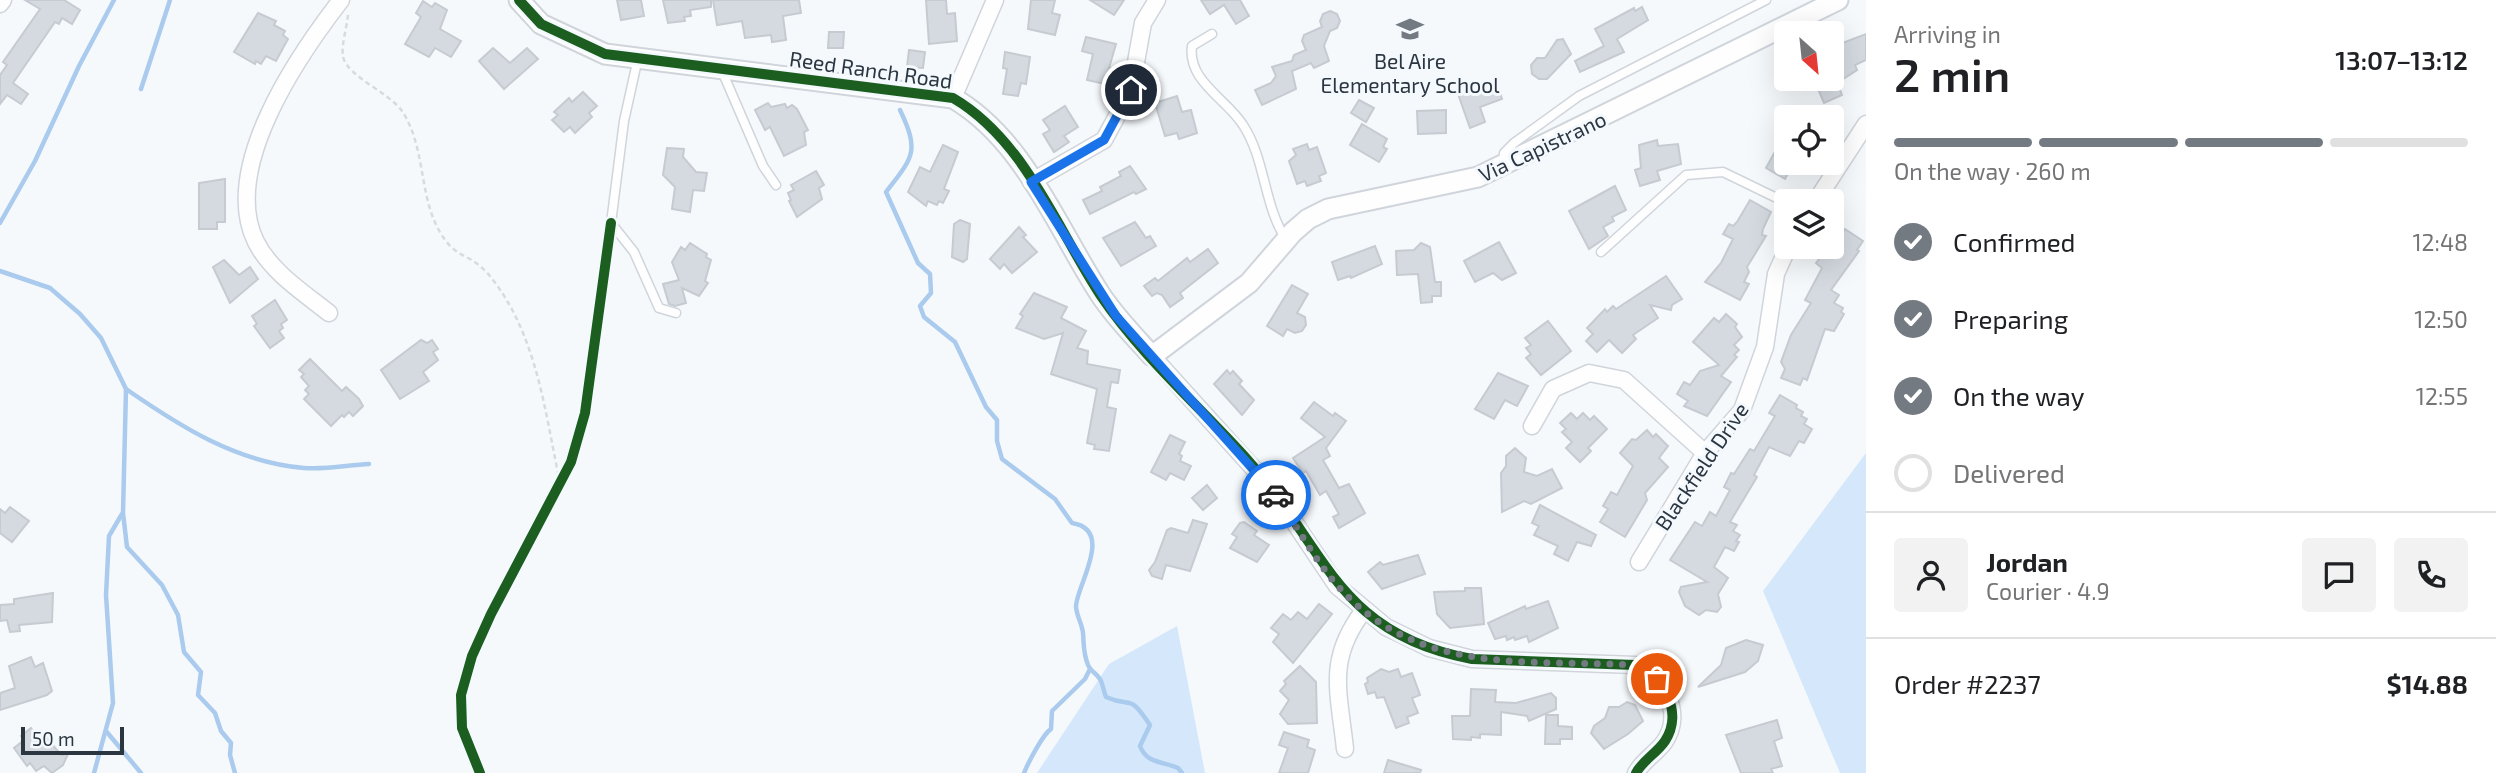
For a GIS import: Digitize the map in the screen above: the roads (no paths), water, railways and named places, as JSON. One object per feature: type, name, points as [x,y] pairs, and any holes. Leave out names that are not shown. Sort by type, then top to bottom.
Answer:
[{"type":"street","points":[[0,4],[3,0]]},
{"type":"street","name":"Reed Ranch Road","points":[[519,0],[541,24],[605,54],[953,98],[971,108],[1000,135],[1101,296],[1272,489],[1329,575],[1364,610],[1407,639],[1451,655],[1472,659],[1635,665],[1648,670],[1666,692],[1672,725],[1665,741],[1636,773]]},
{"type":"street","points":[[953,98],[995,0]]},
{"type":"street","points":[[1031,182],[1104,140],[1131,90],[1143,23],[1157,0]]},
{"type":"street","name":"Via Capistrano","points":[[1152,356],[1249,283],[1308,219],[1328,209],[1478,177],[1838,0]]},
{"type":"street","points":[[329,313],[281,274],[256,243],[246,206],[246,182],[282,91],[306,45],[345,6]]},
{"type":"street","points":[[1824,189],[1866,124]]},
{"type":"street","name":"Blackfield Drive","points":[[1639,562],[1705,453],[1742,410],[1765,347],[1776,274],[1783,259]]},
{"type":"street","points":[[1532,426],[1553,389],[1589,373],[1624,380],[1705,453]]},
{"type":"street","points":[[1345,749],[1337,673],[1339,654],[1350,629],[1364,610]]},
{"type":"lane","points":[[1503,166],[1504,153],[1514,143],[1579,96],[1766,0]]},
{"type":"lane","points":[[1212,33],[1192,46],[1191,55],[1212,94],[1234,112],[1254,145],[1275,222],[1287,241]]},
{"type":"lane","points":[[638,58],[624,121],[611,223],[634,252],[659,308],[676,313]]},
{"type":"lane","points":[[721,68],[762,166],[776,185]]},
{"type":"lane","points":[[1601,252],[1686,176],[1723,172],[1774,197]]},
{"type":"waterway","points":[[0,223],[35,161],[79,66],[114,0]]},
{"type":"waterway","points":[[141,89],[170,0]]},
{"type":"waterway","points":[[900,110],[910,136],[911,154],[886,192],[918,263],[930,274],[931,293],[920,306],[924,317],[955,342],[986,407],[997,420],[997,441],[1002,459],[1055,499],[1072,523],[1085,528],[1091,536],[1090,560],[1076,607],[1088,665],[1100,679],[1106,697],[1134,705],[1150,725],[1140,746],[1143,752],[1156,761],[1178,768],[1182,773]]},
{"type":"waterway","points":[[0,271],[50,288],[80,314],[101,338],[126,389],[123,513],[127,547],[162,585],[178,615],[184,652],[201,672],[198,695],[215,713],[221,731],[231,743],[230,755],[235,773]]},
{"type":"waterway","points":[[126,389],[189,429],[255,458],[312,468],[369,464]]},
{"type":"waterway","points":[[94,773],[113,703],[106,595],[109,536],[122,514]]},
{"type":"waterway","points":[[1024,773],[1040,742],[1051,729],[1052,711],[1085,679],[1090,669]]},
{"type":"waterway","points":[[106,731],[141,773]]},
{"type":"place","name":"Bel Aire Elementary School","points":[[1410,29]]}]
